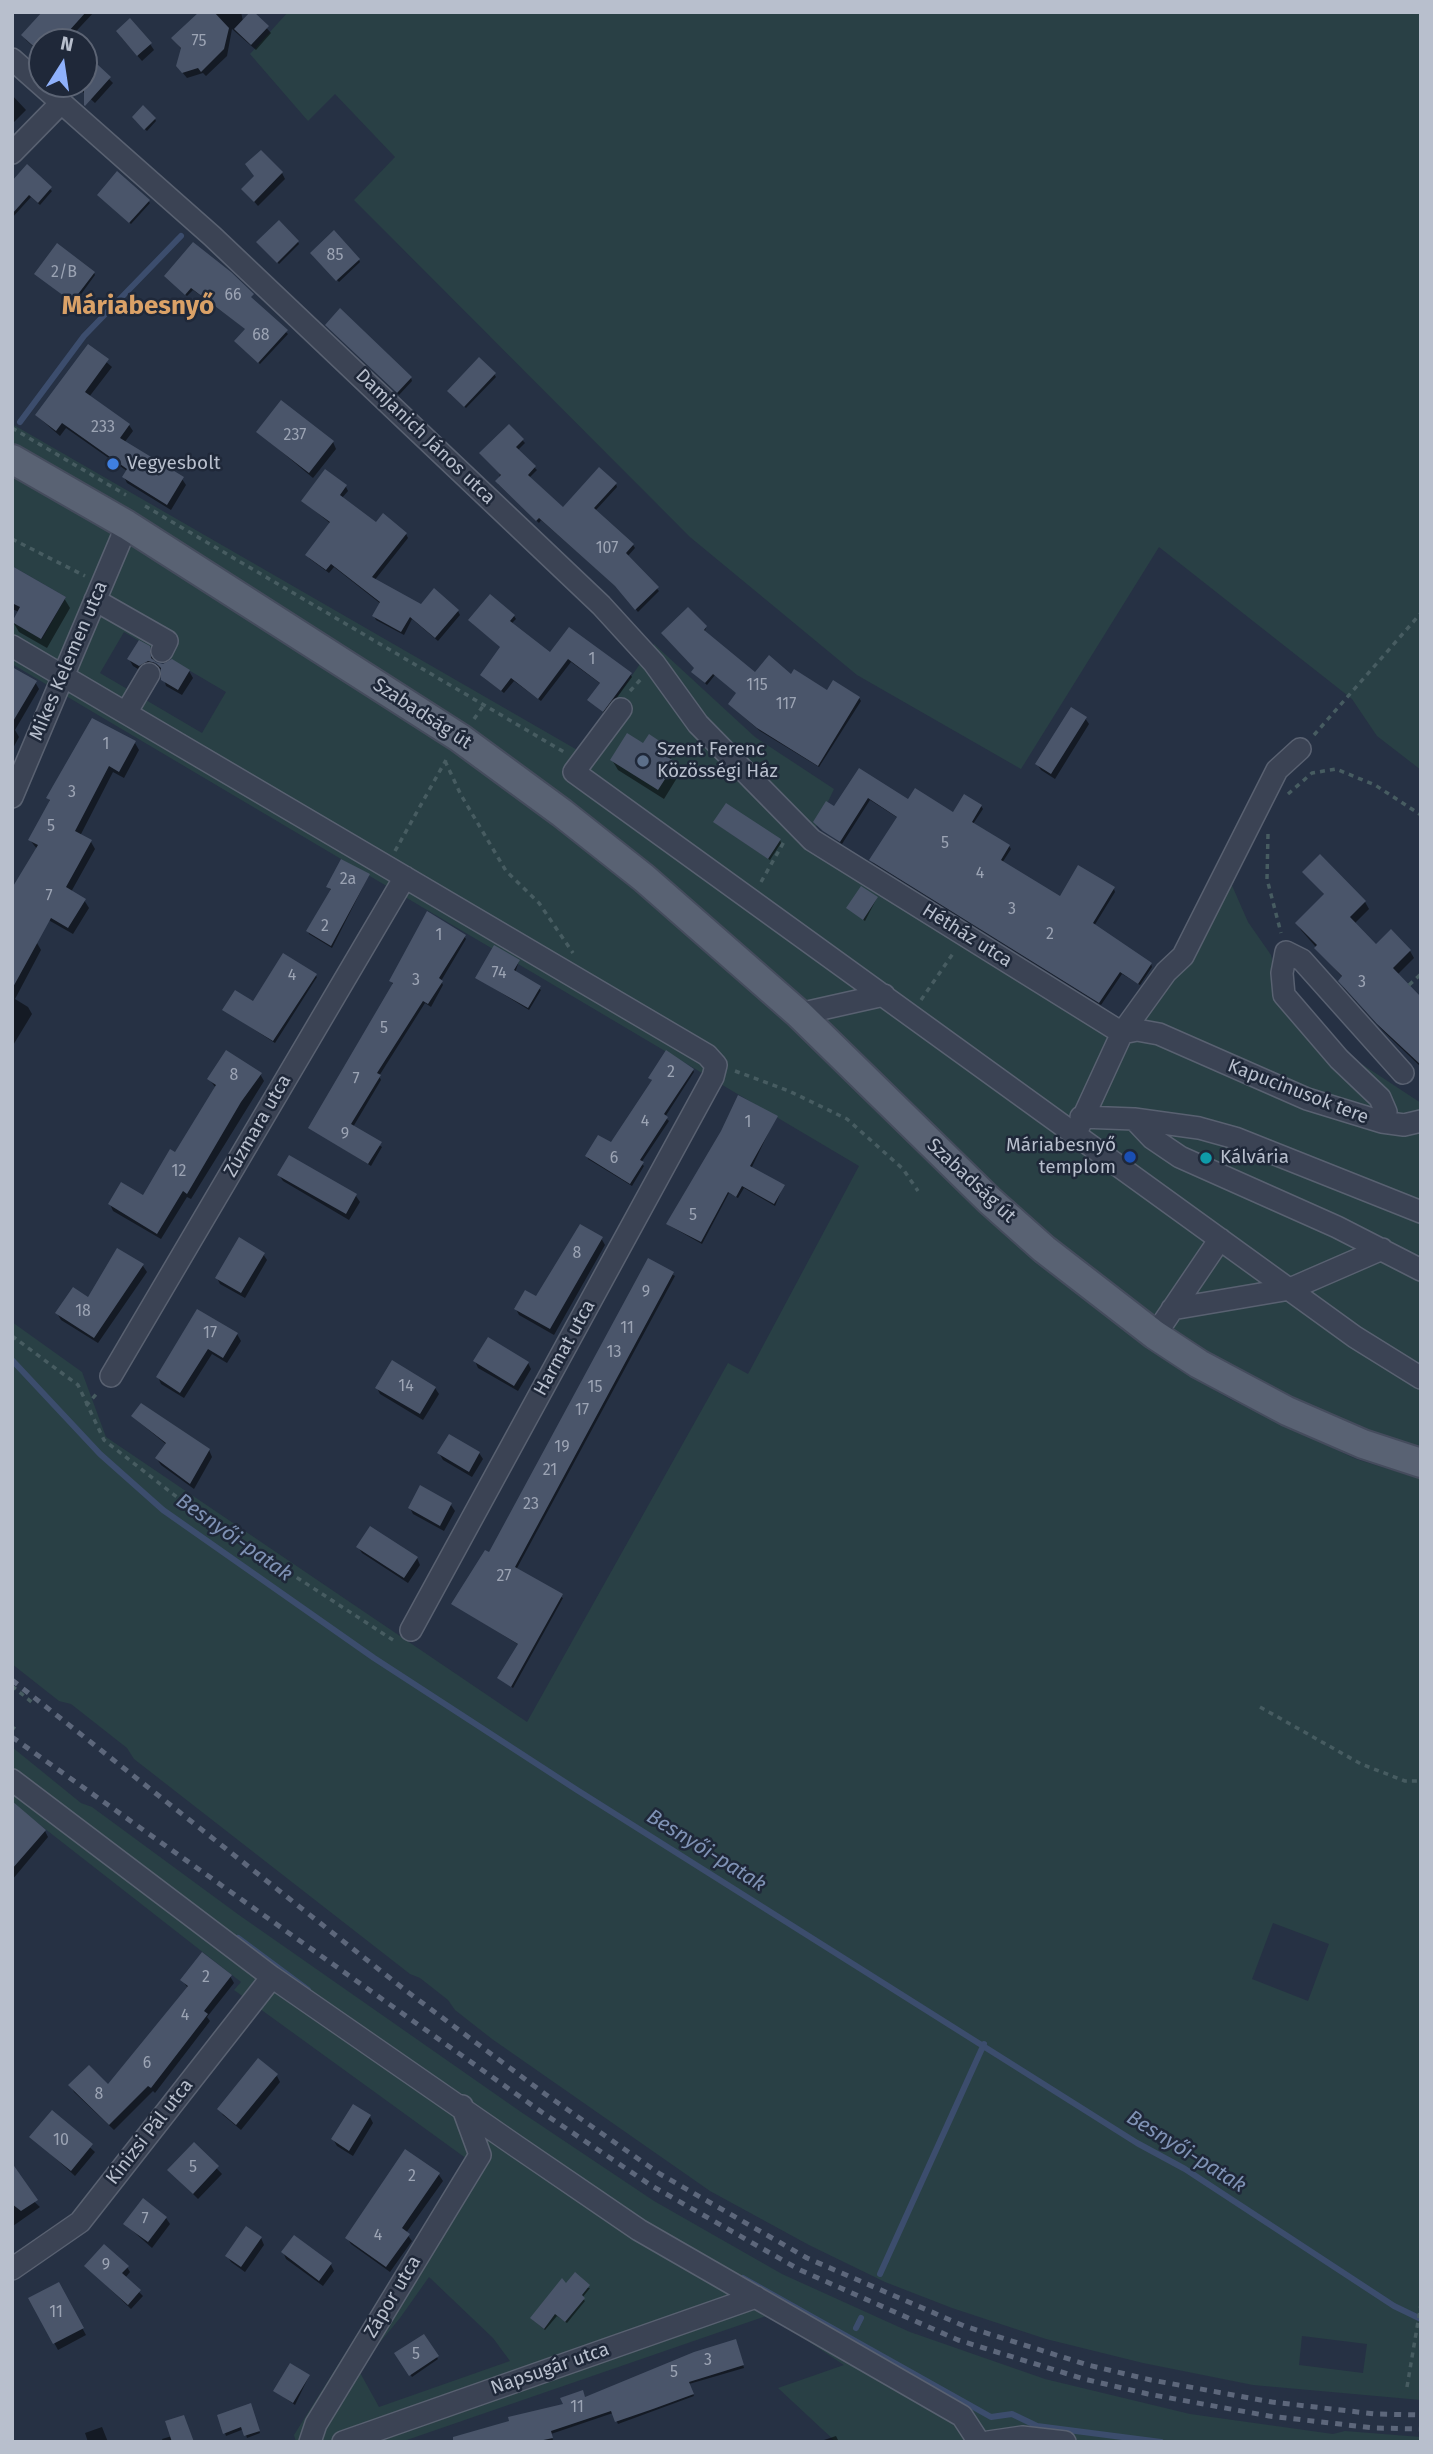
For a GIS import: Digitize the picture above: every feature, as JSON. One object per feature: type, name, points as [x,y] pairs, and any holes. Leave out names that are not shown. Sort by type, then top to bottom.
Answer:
[{"type":"main road","name":"Szabadság út","points":[[12,458],[134,514],[460,738],[644,878],[799,1014],[998,1208],[1095,1291],[1155,1335],[1235,1385],[1363,1444],[1421,1463]]},
{"type":"street","name":"Damjanich János utca","points":[[12,59],[212,236],[601,605],[654,663],[698,724],[812,840]]},
{"type":"street","points":[[12,153],[60,104]]},
{"type":"street","name":"Mikes Kelemen utca","points":[[12,797],[98,592],[134,514]]},
{"type":"street","points":[[98,592],[167,641],[162,651]]},
{"type":"street","points":[[12,646],[706,1055],[716,1065]]},
{"type":"street","points":[[126,713],[149,674]]},
{"type":"street","points":[[621,709],[577,768],[884,995],[1078,1126],[1220,1239],[1355,1336],[1421,1378]]},
{"type":"street","points":[[1078,1126],[1122,1033],[1166,972],[1183,957],[1277,769],[1300,749]]},
{"type":"street","name":"Hétház utca","points":[[812,840],[1122,1033]]},
{"type":"street","name":"Zúzmara utca","points":[[111,1376],[396,872]]},
{"type":"street","points":[[1286,952],[1302,960],[1403,1073]]},
{"type":"street","name":"Kapucinusok tere","points":[[1122,1033],[1137,1030],[1159,1034],[1307,1100],[1381,1122],[1386,1112],[1380,1098],[1339,1059],[1284,996],[1282,972],[1286,952]]},
{"type":"street","points":[[799,1014],[884,995]]},
{"type":"street","name":"Harmat utca","points":[[411,1630],[706,1089],[716,1065]]},
{"type":"street","points":[[1078,1126],[1134,1119],[1199,1128],[1235,1139],[1421,1212]]},
{"type":"street","points":[[1134,1119],[1153,1138],[1180,1157],[1382,1249],[1421,1270]]},
{"type":"street","points":[[1381,1122],[1404,1125],[1421,1121]]},
{"type":"street","points":[[1155,1335],[1220,1239]]},
{"type":"street","points":[[1172,1310],[1290,1289],[1382,1249]]},
{"type":"street","points":[[12,1780],[272,1977],[462,2106],[516,2146],[639,2230],[962,2416],[979,2442]]},
{"type":"street","name":"Kinizsi Pál utca","points":[[12,2269],[80,2222],[272,1977]]},
{"type":"street","points":[[462,2106],[480,2155],[516,2146]]},
{"type":"street","name":"Zápor utca","points":[[310,2442],[316,2424],[480,2155]]},
{"type":"street","name":"Napsugár utca","points":[[344,2442],[757,2297]]},
{"type":"street","points":[[988,2442],[1023,2439],[1065,2442]]},
{"type":"path","points":[[12,428],[129,496]]},
{"type":"path","points":[[134,514],[482,706],[577,768]]},
{"type":"path","points":[[12,539],[98,592]]},
{"type":"path","points":[[1300,749],[1421,613]]},
{"type":"path","points":[[396,872],[445,761],[482,706]]},
{"type":"path","points":[[445,761],[461,796],[506,871],[538,904],[568,942],[577,964],[572,976]]},
{"type":"path","points":[[1284,799],[1312,773],[1329,768],[1375,785],[1421,815]]},
{"type":"path","points":[[751,899],[795,823]]},
{"type":"path","points":[[1270,823],[1267,879],[1286,952]]},
{"type":"path","points":[[912,1015],[965,936]]},
{"type":"path","points":[[1409,985],[1421,974]]},
{"type":"path","points":[[716,1065],[789,1091],[847,1119],[903,1169],[918,1191]]},
{"type":"path","points":[[12,1336],[78,1385],[103,1440],[196,1512],[402,1646],[411,1630]]},
{"type":"path","points":[[12,1686],[34,1704]]},
{"type":"path","points":[[1260,1707],[1361,1764],[1405,1781],[1421,1781]]},
{"type":"path","points":[[1407,2387],[1421,2304]]},
{"type":"green space","points":[[288,12],[1421,12],[1421,770],[1377,736],[1352,699],[1159,547],[1021,769],[857,675],[690,537],[354,200],[395,157],[335,94],[308,121],[250,54]]},
{"type":"green space","points":[[12,424],[579,751],[654,644],[755,737],[834,789],[813,833],[1119,1020],[1230,881],[1248,922],[1271,955],[1276,976],[1354,1059],[1421,1103],[1421,1451],[1347,1425],[1241,1374],[1192,1344],[1178,1369],[1230,1399],[1356,1459],[1421,1479],[1421,2400],[1253,2385],[1143,2363],[1046,2339],[952,2308],[885,2282],[809,2245],[710,2191],[492,2039],[420,1978],[410,1974],[134,1759],[127,1748],[71,1704],[59,1701],[12,1664],[12,1322],[82,1372],[106,1437],[527,1722],[728,1363],[748,1374],[859,1166],[12,664],[12,622],[42,639],[66,597],[12,566]],"holes":[[[124,632],[226,692],[202,733],[100,673]],[[1273,1923],[1329,1944],[1308,2001],[1252,1979]],[[1302,2336],[1367,2344],[1363,2373],[1299,2365]]]},
{"type":"green space","points":[[12,1747],[81,1803],[92,1807],[239,1915],[521,2112],[654,2201],[782,2274],[910,2332],[1045,2379],[1190,2414],[1333,2434],[1345,2431],[1421,2437],[1421,2442],[836,2442],[778,2388],[844,2365],[769,2315],[401,2442],[296,2442],[294,2435],[467,2159],[234,1990],[241,1982],[12,1803]],"holes":[[[429,2277],[493,2338],[510,2361],[379,2407],[358,2369]]]},
{"type":"building","points":[[42,12],[86,12],[72,28],[28,28],[28,41],[21,35]]},
{"type":"building","points":[[199,12],[214,12],[229,28],[224,49],[201,72],[198,68],[182,73],[176,66],[181,48],[171,38]]},
{"type":"building","points":[[250,12],[254,12],[269,26],[251,45],[234,29]]},
{"type":"building","points":[[130,18],[152,43],[137,56],[116,31]]},
{"type":"building","points":[[98,65],[111,77],[98,92]]},
{"type":"building","points":[[84,98],[92,98],[85,106]]},
{"type":"building","points":[[143,105],[156,118],[144,130],[132,117]]},
{"type":"building","points":[[261,150],[283,172],[254,202],[241,189],[254,176],[245,164]]},
{"type":"building","points":[[27,164],[52,187],[38,203],[29,195],[12,214],[12,181]]},
{"type":"building","points":[[117,171],[150,200],[129,223],[97,195]]},
{"type":"building","points":[[279,220],[299,241],[277,263],[256,242]]},
{"type":"building","points":[[334,230],[360,259],[336,281],[310,253]]},
{"type":"building","points":[[193,242],[231,272],[254,294],[251,297],[288,330],[258,363],[234,341],[245,329],[191,288],[185,295],[164,276]]},
{"type":"building","points":[[57,243],[95,272],[72,302],[34,274]]},
{"type":"building","points":[[340,308],[412,377],[397,393],[325,325]]},
{"type":"building","points":[[88,344],[109,359],[85,392],[130,424],[120,438],[184,477],[167,505],[122,477],[127,469],[62,423],[56,431],[35,415]]},
{"type":"building","points":[[479,357],[496,373],[464,407],[447,391]]},
{"type":"building","points":[[281,400],[334,441],[309,473],[256,432]]},
{"type":"building","points":[[509,424],[524,439],[516,447],[536,466],[528,475],[563,507],[599,467],[617,483],[594,508],[634,544],[626,553],[659,587],[635,610],[615,586],[539,518],[536,521],[495,481],[501,475],[479,453]]},
{"type":"building","points":[[325,469],[347,485],[340,495],[376,522],[383,513],[407,533],[372,577],[421,604],[434,588],[459,610],[435,638],[410,617],[401,632],[372,616],[380,602],[331,564],[326,570],[305,555],[330,522],[301,501]]},
{"type":"building","points":[[12,566],[66,597],[41,639],[12,622],[20,607],[12,603]]},
{"type":"building","points":[[490,594],[515,615],[510,621],[550,652],[569,627],[632,673],[603,712],[587,700],[600,683],[568,659],[538,699],[511,678],[501,691],[480,675],[500,647],[468,620]]},
{"type":"building","points":[[688,607],[707,626],[704,630],[755,672],[769,655],[791,674],[794,669],[827,690],[833,680],[860,697],[818,766],[757,728],[728,704],[736,693],[713,674],[705,683],[691,672],[694,668],[661,633]]},
{"type":"building","points":[[139,640],[150,646],[151,658],[156,662],[163,664],[172,659],[190,670],[178,690],[161,680],[161,668],[156,663],[148,661],[139,666],[127,659]]},
{"type":"building","points":[[12,667],[37,681],[12,723]]},
{"type":"building","points":[[1071,707],[1087,717],[1051,774],[1035,764]]},
{"type":"building","points":[[92,718],[136,741],[119,772],[109,766],[75,831],[92,840],[66,887],[86,899],[68,928],[51,918],[12,989],[12,888],[38,845],[28,840],[50,800],[46,798]]},
{"type":"building","name":"Szent Ferenc Közösségi Ház","points":[[627,733],[643,743],[649,734],[667,746],[662,754],[676,762],[658,790],[610,760]]},
{"type":"building","points":[[859,768],[908,799],[915,788],[953,812],[964,794],[982,805],[972,822],[1010,845],[1001,860],[1060,896],[1078,865],[1115,887],[1093,923],[1152,963],[1138,984],[1120,972],[1099,1003],[869,860],[897,817],[868,798],[840,842],[823,831],[813,822],[826,801],[834,806]]},
{"type":"building","points":[[726,803],[781,839],[768,859],[713,822]]},
{"type":"building","points":[[1320,854],[1366,901],[1350,917],[1376,944],[1391,929],[1411,950],[1393,968],[1421,997],[1421,1065],[1377,1024],[1338,981],[1342,976],[1314,948],[1317,945],[1295,923],[1324,894],[1302,872]]},
{"type":"building","points":[[341,859],[370,874],[331,946],[306,931],[331,889],[326,887]]},
{"type":"building","points":[[861,886],[878,897],[863,920],[846,908]]},
{"type":"building","points":[[427,911],[466,935],[439,978],[443,981],[428,1004],[423,1001],[377,1073],[381,1075],[351,1124],[382,1142],[368,1164],[308,1128],[393,983],[389,981]]},
{"type":"building","points":[[494,945],[520,960],[514,970],[541,986],[528,1008],[475,978]]},
{"type":"building","points":[[283,953],[317,974],[273,1041],[222,1010],[235,990],[253,1001]]},
{"type":"building","points":[[226,1050],[262,1073],[241,1102],[187,1194],[183,1191],[157,1234],[108,1204],[121,1182],[143,1195],[170,1149],[175,1152],[216,1085],[207,1079]]},
{"type":"building","points":[[666,1050],[694,1069],[664,1114],[668,1117],[640,1160],[644,1162],[630,1184],[585,1156],[598,1135],[611,1142],[652,1080],[648,1078]]},
{"type":"building","points":[[738,1095],[778,1116],[750,1166],[785,1185],[774,1204],[742,1186],[736,1197],[728,1192],[701,1242],[666,1224],[721,1131]]},
{"type":"building","points":[[289,1155],[357,1194],[346,1214],[277,1175]]},
{"type":"building","points":[[580,1224],[603,1237],[550,1329],[514,1309],[525,1290],[536,1296]]},
{"type":"building","points":[[239,1237],[265,1253],[241,1293],[215,1278]]},
{"type":"building","points":[[117,1248],[144,1264],[94,1338],[55,1313],[73,1287],[88,1297]]},
{"type":"building","points":[[648,1258],[674,1272],[515,1567],[563,1594],[511,1687],[497,1678],[518,1644],[451,1604],[485,1550],[489,1552]]},
{"type":"building","points":[[197,1309],[238,1333],[223,1358],[208,1349],[180,1393],[156,1377]]},
{"type":"building","points":[[488,1337],[529,1362],[514,1386],[473,1361]]},
{"type":"building","points":[[392,1360],[436,1387],[420,1414],[375,1388]]},
{"type":"building","points":[[141,1403],[210,1449],[190,1484],[155,1458],[166,1443],[131,1416]]},
{"type":"building","points":[[449,1434],[480,1452],[469,1472],[437,1453]]},
{"type":"building","points":[[420,1485],[452,1503],[440,1526],[408,1508]]},
{"type":"building","points":[[370,1526],[418,1557],[404,1578],[356,1547]]},
{"type":"building","points":[[12,1801],[46,1830],[12,1869]]},
{"type":"building","points":[[202,1952],[232,1975],[204,2011],[208,2014],[151,2088],[148,2086],[109,2125],[68,2085],[89,2065],[108,2084],[188,1986],[180,1980]]},
{"type":"building","points":[[258,2058],[278,2074],[236,2125],[217,2109]]},
{"type":"building","points":[[353,2104],[371,2115],[349,2151],[331,2139]]},
{"type":"building","points":[[52,2110],[93,2144],[71,2171],[29,2137]]},
{"type":"building","points":[[194,2142],[219,2166],[193,2194],[167,2170]]},
{"type":"building","points":[[405,2149],[440,2173],[402,2228],[410,2234],[386,2267],[345,2238]]},
{"type":"building","points":[[12,2163],[38,2200],[21,2211],[12,2204]]},
{"type":"building","points":[[143,2198],[167,2217],[148,2242],[123,2224]]},
{"type":"building","points":[[246,2226],[262,2237],[241,2267],[225,2256]]},
{"type":"building","points":[[294,2235],[332,2263],[319,2281],[281,2252]]},
{"type":"building","points":[[104,2244],[129,2266],[122,2273],[141,2290],[128,2305],[84,2266]]},
{"type":"building","points":[[575,2272],[590,2285],[582,2295],[585,2298],[565,2322],[555,2314],[544,2329],[530,2318],[562,2278],[566,2283]]},
{"type":"building","points":[[59,2282],[84,2328],[53,2344],[28,2298]]},
{"type":"building","points":[[424,2334],[439,2356],[409,2376],[394,2353]]},
{"type":"building","points":[[736,2339],[744,2365],[689,2382],[694,2394],[653,2409],[615,2422],[611,2411],[551,2431],[553,2438],[534,2442],[453,2442],[453,2437],[509,2421],[508,2417],[563,2404],[560,2398],[583,2390],[585,2397],[694,2352]]},
{"type":"building","points":[[290,2363],[310,2375],[293,2403],[273,2391]]},
{"type":"building","points":[[251,2403],[260,2431],[244,2436],[241,2427],[223,2434],[217,2415]]},
{"type":"building","points":[[184,2415],[194,2442],[172,2442],[165,2421]]},
{"type":"waterway","points":[[20,422],[84,336],[181,236]]},
{"type":"waterway","name":"Besnyői-patak","points":[[12,1360],[100,1454],[163,1510],[374,1658],[577,1790],[1137,2143],[1185,2169],[1394,2306],[1421,2319]]},
{"type":"waterway","points":[[238,1938],[308,1990]]},
{"type":"waterway","points":[[880,2274],[984,2044]]},
{"type":"waterway","points":[[743,2278],[991,2417],[1012,2414],[1037,2426],[1161,2442]]},
{"type":"waterway","points":[[856,2328],[861,2318]]},
{"type":"railway","points":[[12,1680],[405,1990],[545,2094],[660,2174],[807,2258],[964,2326],[1088,2365],[1151,2380],[1272,2402],[1375,2414],[1421,2415]]},
{"type":"railway","points":[[12,1737],[543,2113],[652,2186],[800,2270],[958,2340],[1084,2379],[1148,2394],[1269,2416],[1374,2428],[1421,2429]]},
{"type":"place","name":"Vegyesbolt","points":[[113,464]]},
{"type":"place","name":"Szent Ferenc Közösségi Ház","points":[[643,761]]},
{"type":"place","name":"Máriabesnyő templom","points":[[1130,1157]]},
{"type":"place","name":"Kálvária","points":[[1206,1158]]},
{"type":"district","name":"Máriabesnyő","points":[[138,307]]}]
